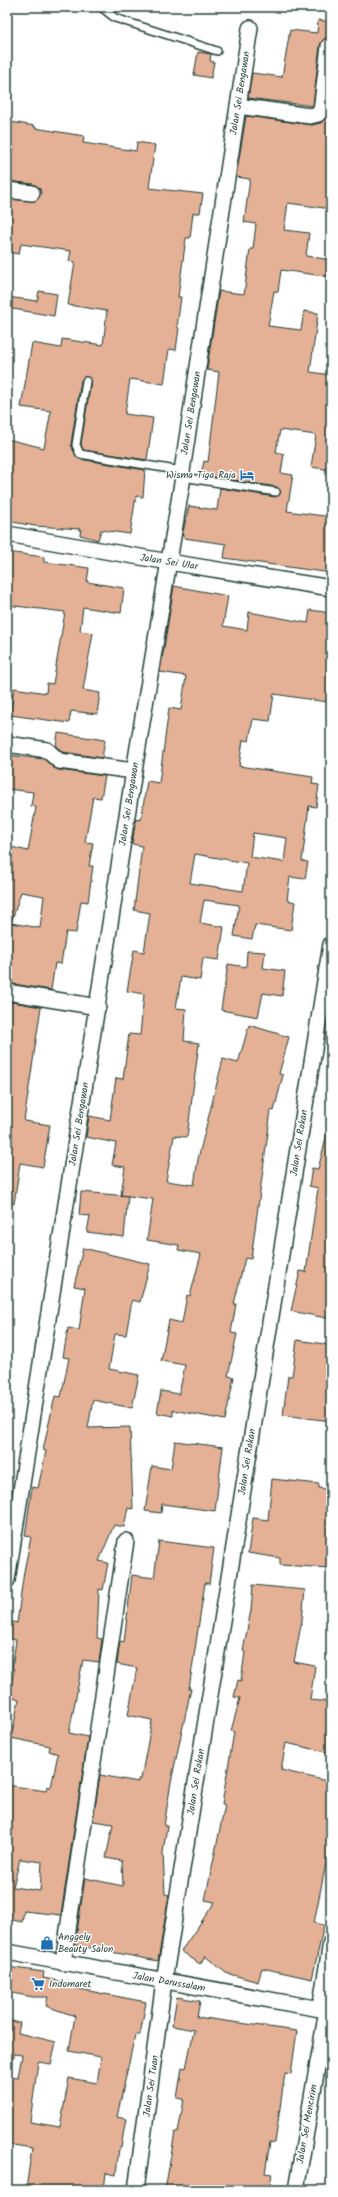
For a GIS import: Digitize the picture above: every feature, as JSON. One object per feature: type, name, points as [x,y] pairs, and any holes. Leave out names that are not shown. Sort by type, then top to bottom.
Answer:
[{"type":"street","name":"Jalan Sei Bengawan","points":[[7,1580],[134,772],[169,562],[250,28]]},
{"type":"street","points":[[238,106],[310,116],[318,114],[321,111],[329,46]]},
{"type":"street","points":[[7,190],[32,193]]},
{"type":"street","name":"Jalan Sei Ular","points":[[7,534],[331,588]]},
{"type":"street","points":[[7,744],[47,750],[59,761],[134,772]]},
{"type":"street","name":"Jalan Sei Rokan","points":[[164,1981],[331,944]]},
{"type":"street","points":[[7,992],[98,1007]]},
{"type":"street","points":[[63,1963],[126,1541]]},
{"type":"street","name":"Jalan Sei Mencirim","points":[[296,2190],[326,2010],[331,1942]]},
{"type":"street","name":"Jalan Darussalam","points":[[7,1952],[326,2010]]},
{"type":"street","name":"Jalan Sei Tuan","points":[[136,2190],[164,1981]]},
{"type":"lane","points":[[101,7],[115,18],[218,50]]},
{"type":"lane","points":[[86,381],[76,445],[80,454],[276,492]]},
{"type":"building","points":[[318,20],[331,22],[331,37],[325,38],[320,45],[313,106],[248,98],[252,73],[282,77],[290,30],[317,33]]},
{"type":"building","points":[[198,52],[211,54],[210,61],[214,62],[211,78],[194,75]]},
{"type":"building","points":[[331,103],[331,209],[288,203],[284,230],[309,233],[306,256],[331,260],[331,277],[281,270],[278,292],[274,291],[268,326],[301,330],[304,311],[318,313],[310,372],[331,375],[331,470],[311,467],[316,435],[280,430],[276,452],[284,454],[281,473],[293,475],[287,511],[331,517],[331,573],[224,558],[226,544],[184,538],[185,536],[182,536],[189,506],[217,510],[220,488],[275,497],[281,493],[277,487],[201,475],[204,461],[208,462],[219,372],[207,370],[219,291],[244,294],[250,249],[253,249],[256,224],[244,222],[250,179],[236,177],[246,116],[312,125],[321,123],[327,117]]},
{"type":"building","points":[[11,122],[35,126],[35,128],[84,136],[83,143],[136,151],[137,142],[155,145],[149,188],[203,194],[200,213],[193,213],[190,238],[186,238],[178,297],[181,297],[176,350],[169,349],[164,384],[130,379],[125,414],[153,418],[147,460],[83,450],[81,444],[91,381],[86,376],[81,380],[71,444],[76,456],[79,459],[145,470],[143,497],[136,496],[130,534],[101,530],[98,540],[80,535],[81,529],[35,526],[7,521],[7,439],[44,448],[51,411],[21,407],[32,343],[61,348],[62,339],[103,345],[107,311],[68,305],[75,262],[69,261],[71,251],[21,244],[19,254],[7,252],[7,199],[35,201],[41,194],[40,189],[33,184],[7,181],[7,150]]},
{"type":"building","points":[[39,291],[57,294],[54,316],[7,308],[7,297],[37,301]]},
{"type":"building","points":[[7,552],[44,557],[44,562],[89,568],[87,582],[124,588],[121,613],[83,607],[80,631],[93,633],[83,690],[100,693],[97,714],[71,711],[69,723],[10,715],[14,688],[46,693],[47,683],[53,684],[65,612],[7,605]]},
{"type":"building","points":[[174,586],[228,596],[223,626],[247,630],[249,612],[308,623],[310,610],[331,613],[331,674],[327,702],[274,694],[270,721],[253,719],[249,741],[243,740],[239,766],[313,777],[312,784],[319,785],[316,807],[309,806],[302,861],[308,862],[305,879],[290,877],[287,900],[295,902],[291,930],[255,925],[252,939],[234,936],[239,905],[204,900],[200,923],[224,927],[219,960],[203,958],[200,980],[181,977],[176,1008],[186,1009],[184,1041],[199,1043],[187,1137],[174,1136],[166,1181],[194,1185],[198,1159],[223,1059],[238,1063],[249,1025],[289,1037],[279,1074],[283,1075],[274,1111],[271,1110],[251,1259],[245,1258],[234,1304],[236,1304],[231,1333],[237,1334],[228,1376],[234,1377],[225,1420],[173,1410],[173,1416],[157,1413],[161,1391],[179,1394],[185,1365],[161,1361],[169,1320],[182,1323],[187,1295],[190,1296],[201,1254],[178,1250],[179,1245],[147,1240],[153,1199],[121,1195],[125,1167],[112,1165],[116,1143],[86,1137],[89,1116],[110,1120],[116,1078],[123,1079],[129,1034],[140,1035],[144,994],[127,991],[134,950],[144,952],[150,913],[134,910],[142,846],[132,844],[136,819],[141,820],[147,781],[159,783],[169,708],[181,710],[186,676],[160,672]],"holes":[[[253,833],[287,838],[284,862],[250,857]],[[195,854],[247,863],[243,891],[190,883]]]},
{"type":"building","points":[[58,733],[105,740],[102,758],[63,752],[56,746]]},
{"type":"building","points":[[7,755],[44,759],[58,770],[105,776],[101,798],[93,797],[85,842],[93,843],[89,866],[93,866],[88,902],[81,901],[76,933],[66,932],[61,964],[55,963],[51,990],[7,983],[7,846],[28,851],[36,807],[31,806],[33,792],[7,789]],"holes":[[[21,892],[44,896],[40,928],[11,923]]]},
{"type":"building","points":[[247,951],[265,952],[263,968],[285,971],[282,996],[263,993],[258,1017],[221,1010],[228,964],[246,967]]},
{"type":"building","points":[[7,1001],[41,1007],[24,1121],[50,1125],[43,1167],[20,1163],[14,1204],[7,1203]]},
{"type":"building","points":[[327,1134],[331,1134],[331,1319],[291,1311],[300,1271],[306,1272],[318,1188],[309,1186],[312,1168],[318,1169]]},
{"type":"building","points":[[81,1192],[128,1196],[124,1237],[87,1232],[90,1216],[79,1215]]},
{"type":"building","points":[[83,1248],[150,1264],[140,1302],[132,1300],[126,1335],[115,1334],[109,1369],[139,1375],[132,1408],[93,1400],[88,1428],[130,1427],[133,1509],[128,1508],[124,1527],[114,1525],[99,1561],[108,1563],[103,1590],[99,1589],[97,1638],[102,1639],[99,1662],[83,1660],[69,1733],[88,1737],[61,1915],[24,1911],[22,1922],[7,1919],[7,1785],[46,1791],[47,1786],[51,1787],[58,1754],[49,1751],[50,1746],[11,1738],[19,1699],[9,1697],[14,1669],[12,1669],[16,1640],[7,1638],[7,1632],[10,1621],[17,1623],[24,1571],[31,1537],[25,1536],[32,1487],[38,1488],[46,1451],[43,1450],[55,1396],[61,1397],[69,1358],[63,1357],[68,1328],[79,1330],[85,1288],[74,1286]],"holes":[[[20,1859],[42,1862],[40,1891],[13,1887]]]},
{"type":"building","points":[[297,1340],[331,1345],[331,1421],[283,1415],[288,1376],[292,1376]]},
{"type":"building","points":[[175,1441],[223,1447],[215,1511],[162,1504],[161,1513],[145,1511],[152,1466],[171,1469]]},
{"type":"building","points":[[272,1479],[319,1484],[319,1488],[331,1490],[331,1568],[280,1565],[280,1558],[248,1553],[253,1518],[268,1520]]},
{"type":"building","points":[[159,1541],[214,1548],[209,1584],[205,1583],[189,1689],[191,1689],[171,1782],[164,1826],[167,1826],[163,1853],[165,1894],[169,1895],[158,1961],[75,1945],[85,1878],[123,1886],[122,1861],[106,1858],[113,1824],[93,1821],[100,1775],[138,1782],[138,1779],[141,1779],[152,1720],[128,1715],[137,1668],[117,1664],[120,1641],[124,1642],[132,1575],[154,1578]]},
{"type":"building","points":[[253,1585],[305,1590],[302,1620],[294,1662],[315,1666],[310,1700],[331,1702],[331,1753],[286,1743],[281,1770],[331,1782],[331,1848],[327,1858],[314,1923],[324,1925],[312,1979],[262,1968],[258,1982],[226,1973],[205,1956],[200,1964],[181,1951],[215,1902],[205,1900],[225,1805],[222,1804],[234,1732],[231,1731],[240,1698],[234,1697],[238,1680],[241,1681],[245,1652],[243,1651],[251,1610]]},
{"type":"building","points":[[7,1967],[44,1972],[43,1978],[75,1984],[74,1988],[146,2002],[140,2035],[135,2035],[117,2117],[126,2119],[121,2147],[119,2147],[116,2175],[106,2173],[104,2190],[26,2189],[32,2148],[7,2144],[7,2076],[18,2077],[22,2055],[14,2054],[14,2058],[7,2058],[7,2020],[20,2023],[18,2033],[56,2042],[51,2064],[38,2062],[30,2122],[60,2127],[69,2078],[97,2083],[101,2057],[69,2051],[75,2016],[46,2006],[48,1997],[33,1997],[7,1992]]},
{"type":"building","points":[[177,1997],[200,2001],[197,2017],[297,2031],[291,2074],[285,2073],[275,2143],[270,2142],[265,2173],[272,2174],[269,2190],[165,2190],[175,2132],[178,2133],[184,2099],[177,2098],[182,2067],[186,2068],[194,2030],[172,2026]]},
{"type":"place","name":"Wisma Tiga Raja","points":[[247,475]]},
{"type":"place","name":"Anggely Beauty Salon","points":[[47,1943]]},
{"type":"place","name":"Indomaret","points":[[38,1984]]}]
